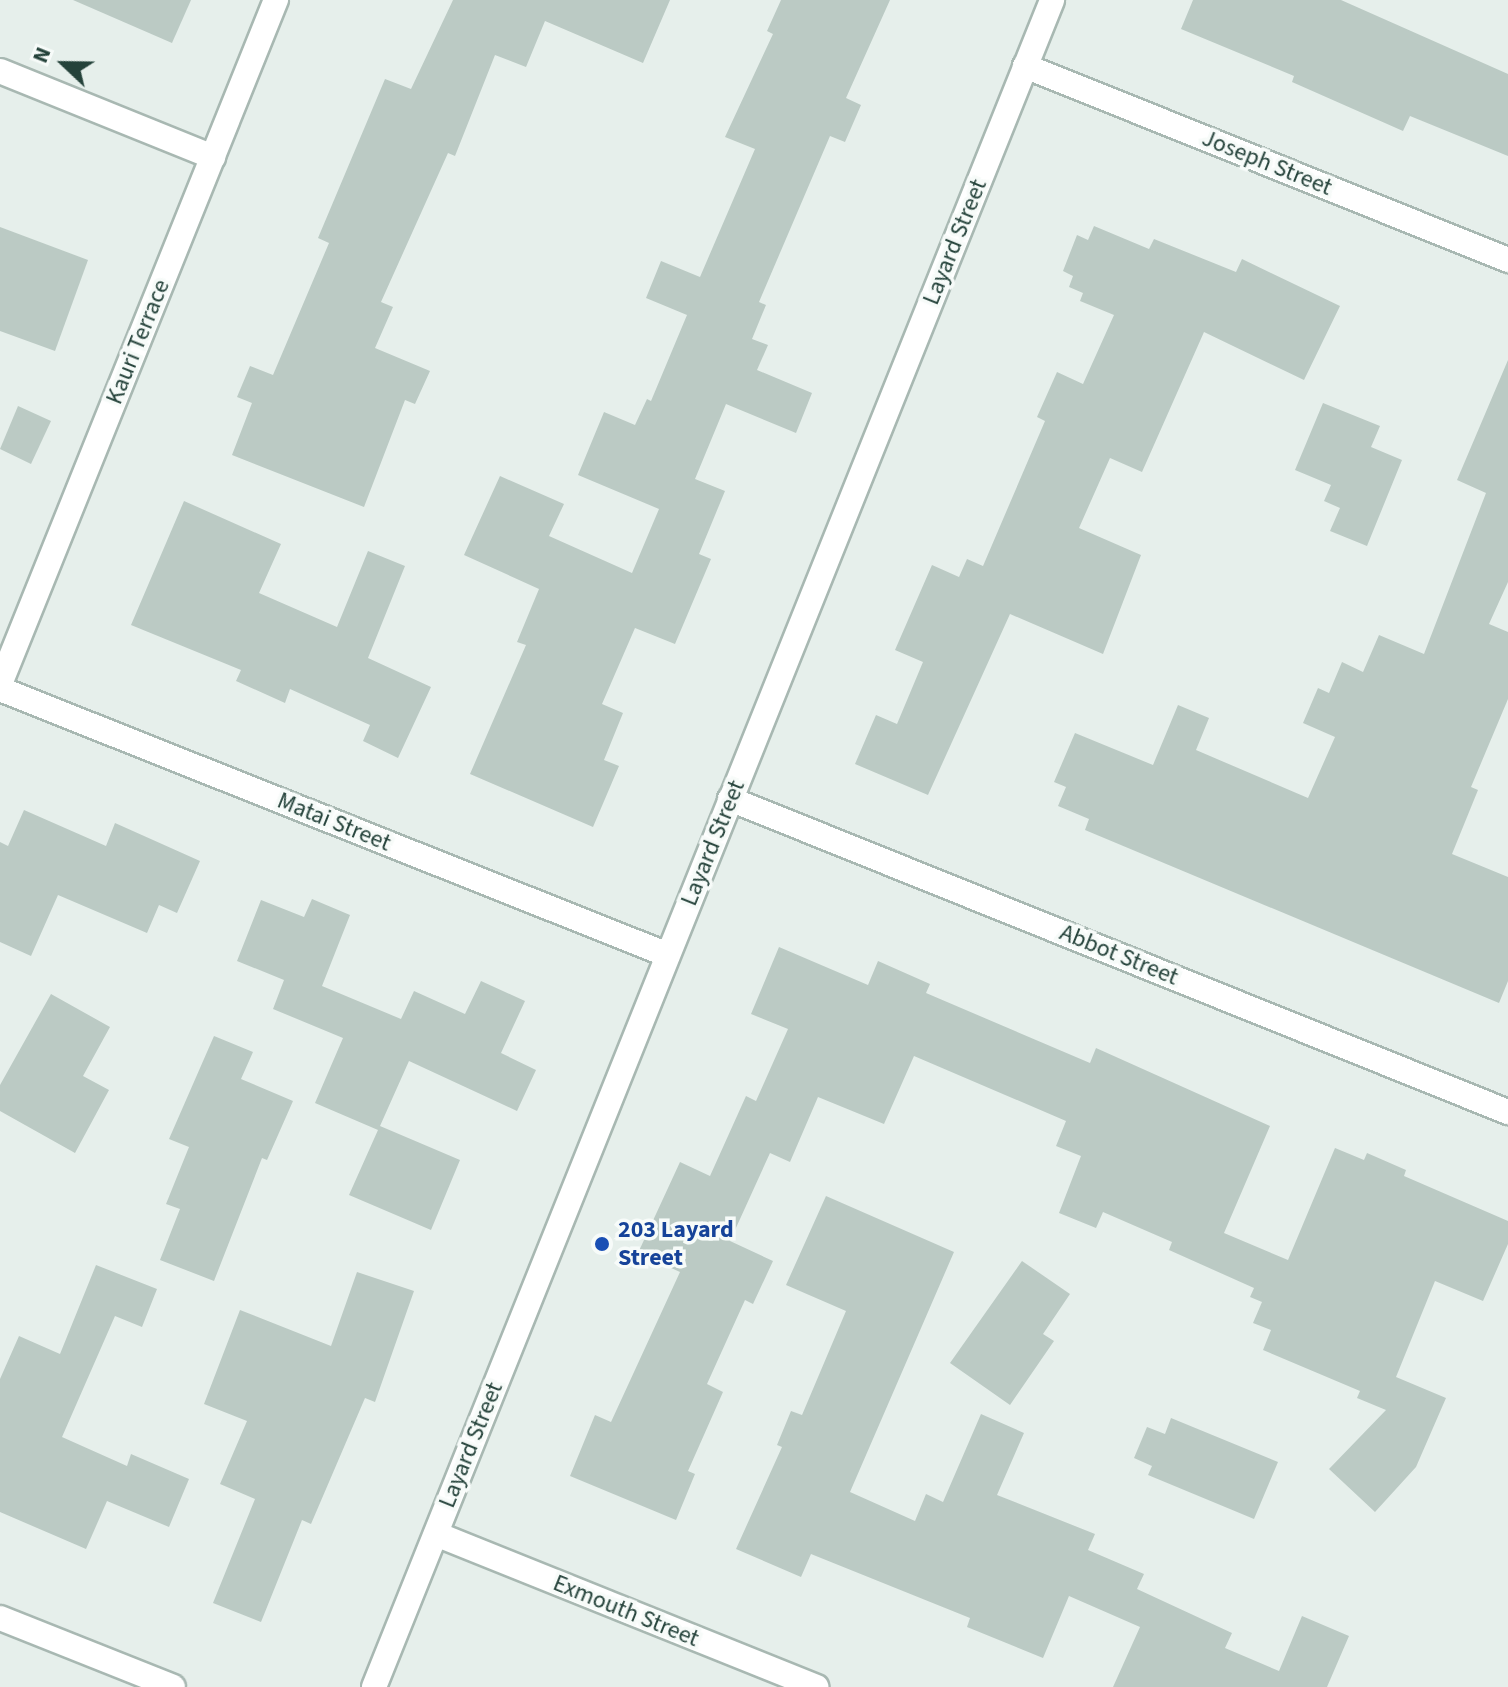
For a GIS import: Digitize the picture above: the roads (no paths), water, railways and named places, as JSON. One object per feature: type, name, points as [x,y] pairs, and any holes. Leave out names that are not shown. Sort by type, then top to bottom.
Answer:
[{"type":"street","name":"Kauri Terrace","points":[[0,687],[276,0]]},
{"type":"street","name":"Layard Street","points":[[374,1687],[1052,0]]},
{"type":"street","name":"Joseph Street","points":[[1025,66],[1508,260]]},
{"type":"street","points":[[0,71],[213,157]]},
{"type":"street","name":"Matai Street","points":[[0,687],[668,955]]},
{"type":"street","name":"Abbot Street","points":[[730,799],[1508,1112]]},
{"type":"street","name":"Exmouth Street","points":[[436,1534],[816,1687]]},
{"type":"street","points":[[0,1618],[173,1687]]},
{"type":"place","name":"203 Layard Street","points":[[602,1244]]}]
